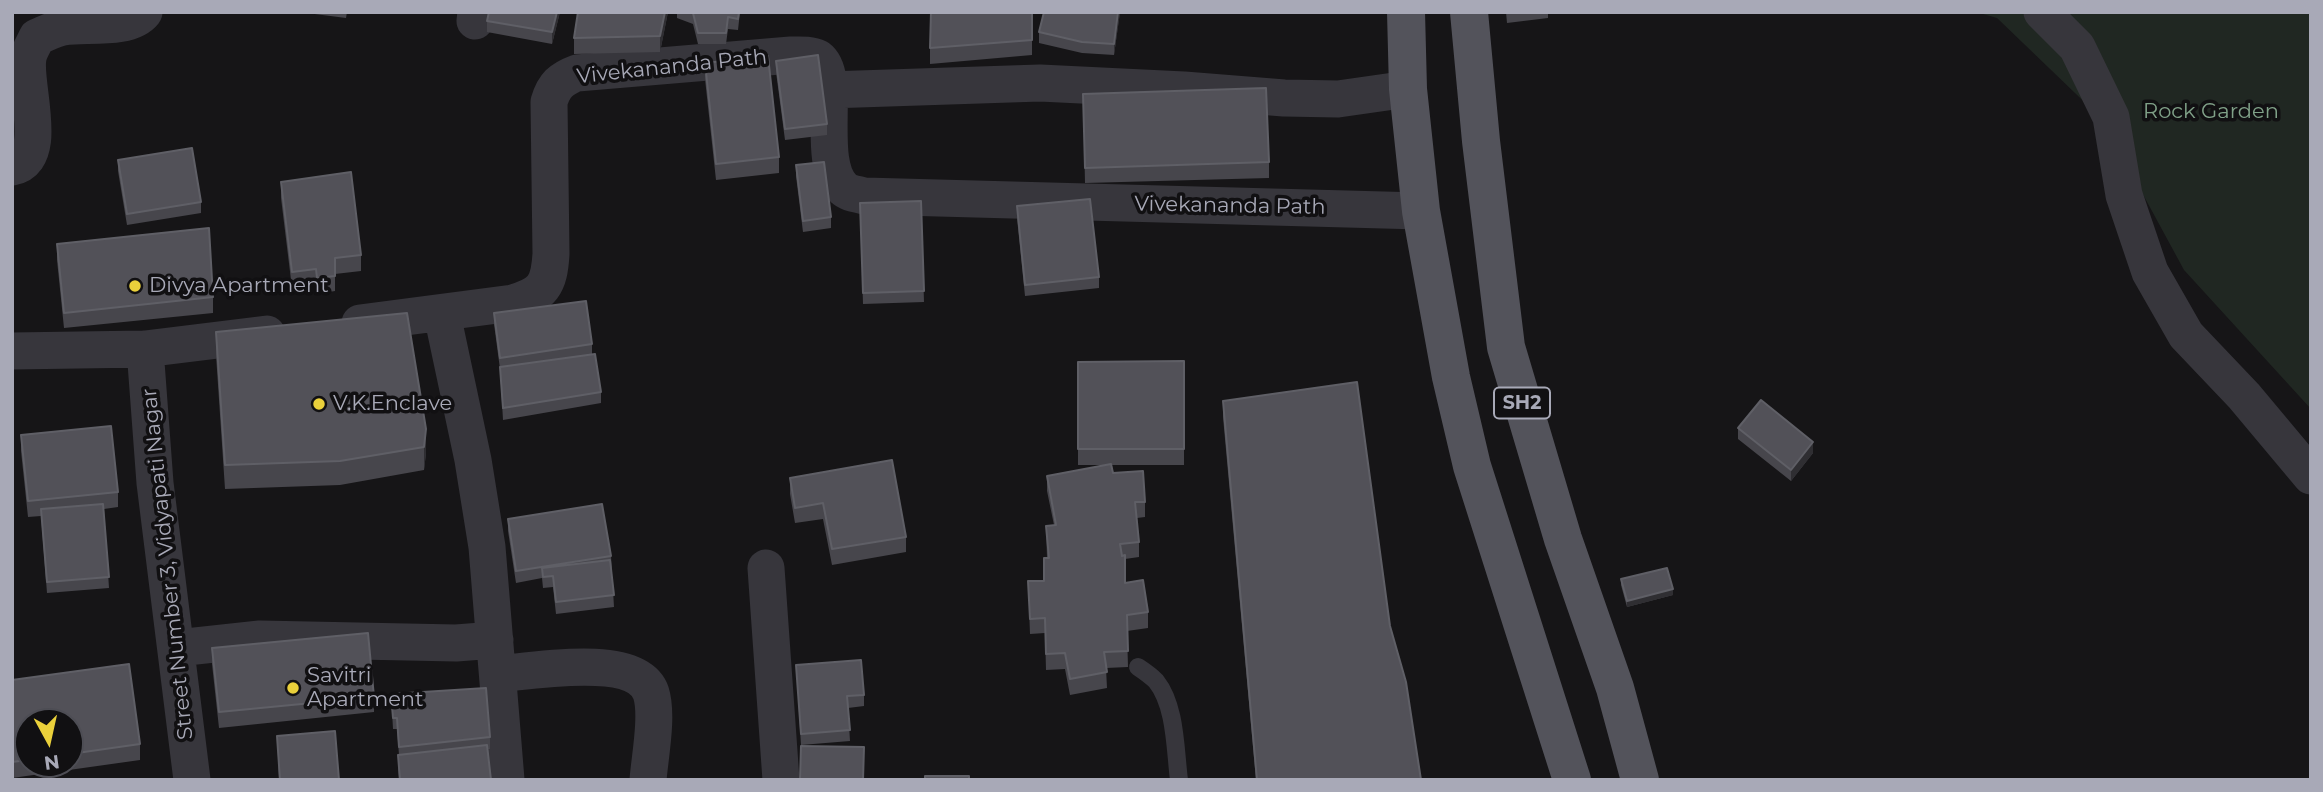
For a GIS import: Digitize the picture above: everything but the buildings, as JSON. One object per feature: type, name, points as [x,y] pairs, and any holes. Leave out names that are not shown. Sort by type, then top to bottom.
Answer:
[{"type":"main road","points":[[1406,12],[1408,89],[1421,211],[1451,377],[1472,466],[1572,780]]},
{"type":"main road","name":"SH2","points":[[1469,12],[1481,141],[1506,347],[1563,539],[1615,688],[1640,780]]},
{"type":"street","points":[[12,167],[21,165],[32,154],[28,57],[37,37],[61,27],[120,24],[140,17],[144,12]]},
{"type":"street","points":[[2042,12],[2077,47],[2112,117],[2124,195],[2150,272],[2186,335],[2244,396],[2311,476]]},
{"type":"street","name":"Vivekananda Path","points":[[334,326],[513,303],[532,297],[543,288],[550,273],[551,254],[549,102],[553,89],[562,79],[577,73],[804,54],[817,58],[823,65],[828,90],[831,160],[835,178],[845,190],[864,196],[1421,211]]},
{"type":"street","points":[[828,90],[1040,83],[1338,99],[1408,89]]},
{"type":"street","points":[[442,313],[473,460],[487,547],[506,780]]},
{"type":"street","points":[[12,351],[145,349],[293,331]]},
{"type":"street","name":"Street Number 3, Vidyapati Nagar","points":[[145,349],[155,483],[192,780]]},
{"type":"street","points":[[766,568],[781,780]]},
{"type":"street","points":[[177,648],[260,639],[444,643],[496,657],[623,670],[640,678],[651,692],[653,716],[648,780]]},
{"type":"lane","points":[[1138,667],[1156,681],[1165,697],[1171,721],[1178,780]]},
{"type":"green space","name":"Rock Garden","points":[[1976,12],[2311,12],[2311,409],[2184,270],[2102,119],[1997,18]]},
{"type":"place","name":"Divya Apartment","points":[[135,286]]},
{"type":"place","name":"V.K.Enclave","points":[[319,404]]},
{"type":"place","name":"Savitri Apartment","points":[[293,688]]}]
